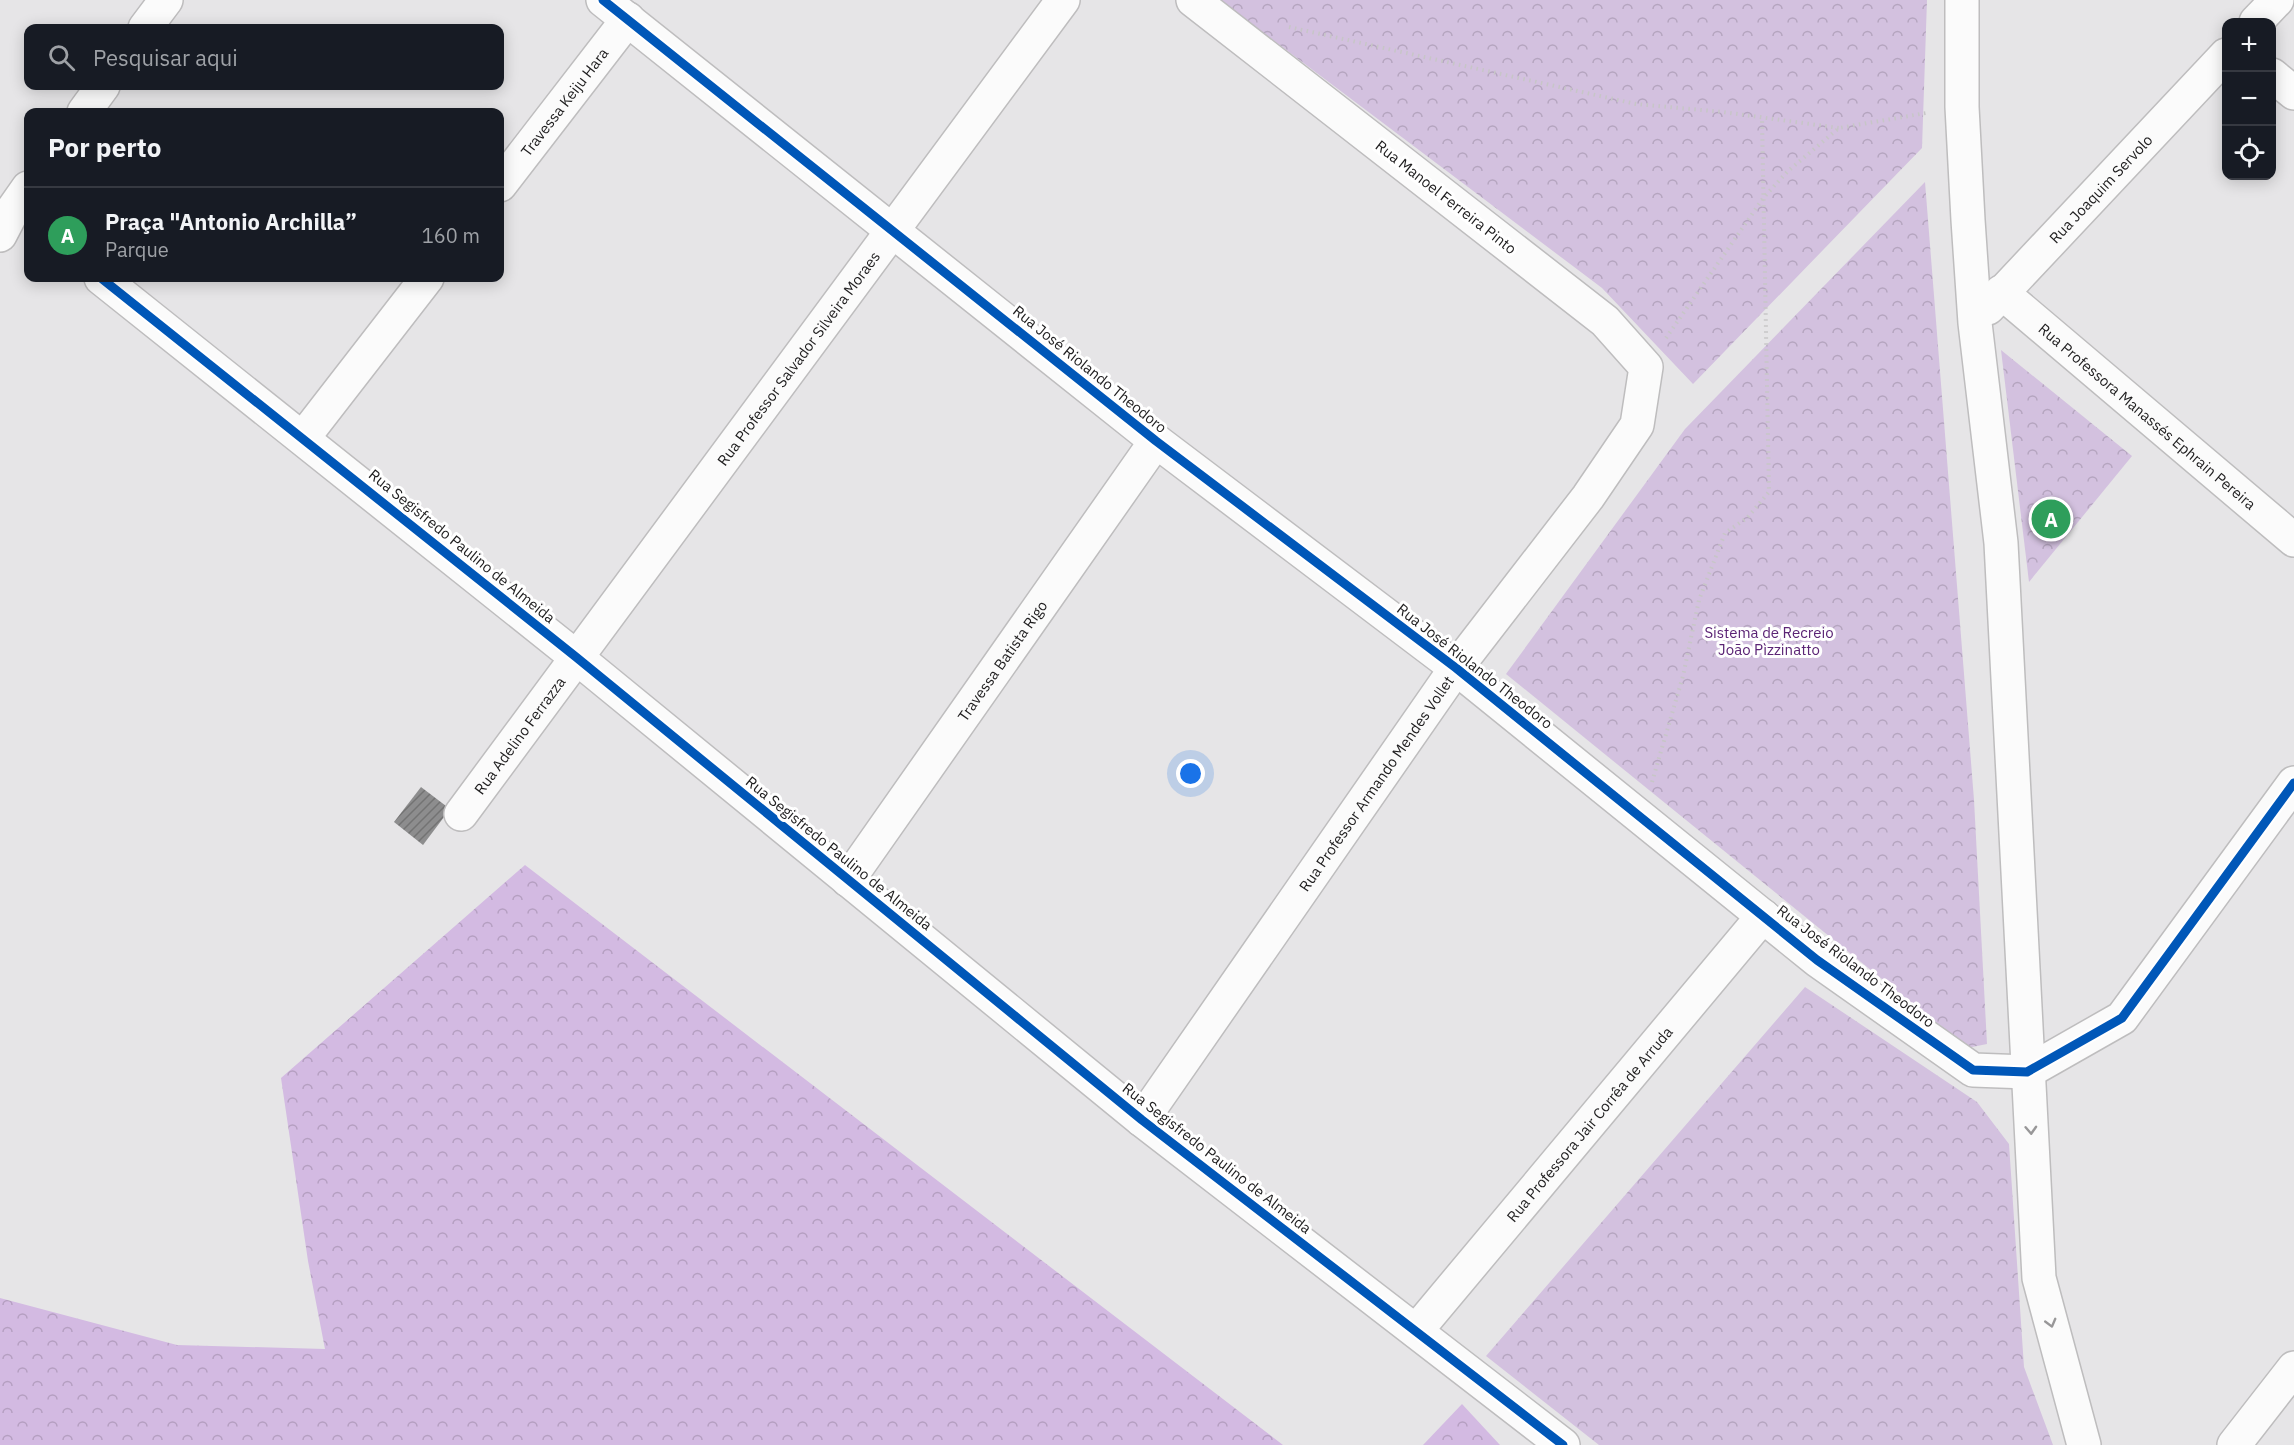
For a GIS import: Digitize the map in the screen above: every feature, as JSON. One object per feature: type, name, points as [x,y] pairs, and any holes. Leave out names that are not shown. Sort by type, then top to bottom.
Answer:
[{"type":"street","points":[[148,24],[166,0]]},
{"type":"street","name":"Rua Professor Salvador Silveira Moraes","points":[[576,657],[1063,0]]},
{"type":"street","name":"Rua Manoel Ferreira Pinto","points":[[1192,0],[1605,321],[1646,367]]},
{"type":"street","points":[[1962,0],[1962,107],[1975,323],[2001,543],[2039,1278],[2084,1445]]},
{"type":"street","points":[[2260,18],[2277,0]]},
{"type":"street","name":"Rua José Riolando Theodoro","points":[[616,10],[1156,441],[1456,668],[1817,960],[1973,1070],[2027,1072]]},
{"type":"street","name":"Travessa Keiju Hara","points":[[504,179],[616,10]]},
{"type":"street","name":"Rua Joaquim Servolo","points":[[1975,323],[2001,292],[2222,59]]},
{"type":"street","points":[[2276,79],[2294,93]]},
{"type":"street","points":[[87,108],[100,90]]},
{"type":"street","name":"Rua Segisfredo Paulino de Almeida","points":[[106,282],[576,657],[1142,1120],[1563,1445]]},
{"type":"street","points":[[303,438],[424,282]]},
{"type":"street","name":"Rua Professora Manassés Ephrain Pereira","points":[[2001,292],[2294,540]]},
{"type":"street","name":"Rua Professor Armando Mendes Vollet","points":[[1142,1120],[1456,668],[1588,497],[1637,425],[1646,367]]},
{"type":"street","name":"Travessa Batista Rigo","points":[[848,880],[1156,441]]},
{"type":"street","name":"Rua Adelino Ferrazza","points":[[461,814],[576,657]]},
{"type":"street","points":[[2027,1072],[2121,1018],[2294,783]]},
{"type":"street","name":"Rua Professora Jair Corrêa de Arruda","points":[[1416,1331],[1763,916]]},
{"type":"street","points":[[2234,1445],[2294,1368]]},
{"type":"path","points":[[1286,27],[1635,104],[1839,128],[1962,107]]},
{"type":"path","points":[[1641,818],[1683,676],[1699,600],[1725,533],[1747,518],[1769,492],[1762,118]]},
{"type":"path","points":[[1646,367],[1764,197],[1788,171],[1839,128]]},
{"type":"green space","points":[[1220,0],[1927,0],[1922,148],[1693,384],[1602,288]]},
{"type":"green space","name":"Sistema de Recreio João Pìzzinatto","points":[[1925,182],[1974,800],[1987,1044],[1967,1048],[1506,674],[1685,429]]},
{"type":"green space","points":[[2001,350],[2132,456],[2029,582]]},
{"type":"green space","points":[[525,865],[1283,1445],[0,1445],[0,1298],[177,1345],[325,1349],[308,1261],[281,1078]]},
{"type":"green space","points":[[1805,987],[1977,1102],[2009,1144],[2024,1367],[2053,1445],[1599,1445],[1486,1356]]},
{"type":"green space","points":[[1462,1404],[1500,1445],[1423,1445]]},
{"type":"building","points":[[421,787],[450,809],[423,845],[394,822]]},
{"type":"cycle path","points":[[603,0],[1156,441],[1456,668],[1817,960],[1973,1070],[2027,1072],[2122,1018],[2294,783]]},
{"type":"cycle path","points":[[106,282],[576,657],[1142,1120],[1563,1445]]},
{"type":"place","name":"Praça \"Antonio Archilla”","points":[[2051,519]]}]
